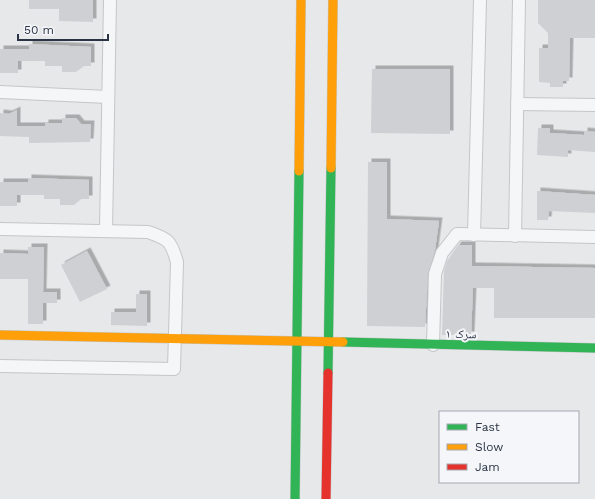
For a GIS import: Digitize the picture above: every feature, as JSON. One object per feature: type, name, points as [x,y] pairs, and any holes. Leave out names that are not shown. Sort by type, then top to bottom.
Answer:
[{"type":"street","points":[[106,230],[110,0]]},
{"type":"street","points":[[295,499],[301,0]]},
{"type":"street","points":[[326,499],[327,342],[333,0]]},
{"type":"street","points":[[474,235],[480,0]]},
{"type":"street","points":[[515,236],[519,0]]},
{"type":"street","points":[[0,92],[108,98]]},
{"type":"street","points":[[517,104],[595,105]]},
{"type":"street","points":[[0,229],[148,232],[161,236],[172,245],[177,262],[174,369],[0,366]]},
{"type":"street","points":[[433,345],[435,274],[442,253],[457,234],[595,237]]},
{"type":"street","name":"سرک ۱","points":[[0,335],[595,348]]},
{"type":"building","points":[[29,0],[93,0],[93,22],[59,21],[59,9],[29,9]]},
{"type":"building","points":[[538,0],[595,0],[595,38],[570,38],[569,81],[563,81],[563,87],[550,87],[550,83],[539,82],[539,48],[548,48],[548,33],[538,23]]},
{"type":"building","points":[[29,44],[91,47],[91,66],[84,66],[76,72],[62,72],[62,66],[45,66],[45,61],[18,61],[18,73],[0,73],[0,49],[29,49]]},
{"type":"building","points":[[372,69],[450,69],[450,134],[371,133]]},
{"type":"building","points":[[17,110],[17,126],[45,126],[45,123],[62,123],[62,118],[76,118],[81,124],[91,124],[90,142],[29,143],[29,137],[0,136],[0,113],[9,114]]},
{"type":"building","points":[[538,128],[550,128],[550,133],[584,135],[584,131],[595,132],[595,152],[568,150],[568,157],[537,155]]},
{"type":"building","points":[[368,162],[387,162],[387,219],[439,221],[435,250],[428,274],[425,327],[367,326]]},
{"type":"building","points":[[28,178],[89,180],[89,199],[81,199],[74,205],[60,205],[60,199],[44,199],[44,195],[17,195],[17,206],[0,206],[0,182],[28,182]]},
{"type":"building","points":[[537,191],[595,195],[595,213],[549,211],[548,220],[537,220]]},
{"type":"building","points":[[458,245],[472,245],[472,266],[595,268],[595,318],[494,318],[494,288],[473,288],[471,335],[442,335],[444,271],[447,261]]},
{"type":"building","points":[[28,247],[44,247],[43,292],[57,292],[57,303],[43,303],[43,324],[28,324],[28,279],[0,279],[0,253],[28,254]]},
{"type":"building","points":[[87,251],[107,289],[80,302],[61,265]]},
{"type":"building","points":[[136,294],[147,294],[147,326],[111,325],[111,312],[136,312]]},
{"type":"traffic: fast","points":[[328,373],[331,168]]},
{"type":"traffic: fast","points":[[295,499],[299,171]]},
{"type":"traffic: fast","points":[[343,342],[595,348]]},
{"type":"traffic: slow","points":[[299,171],[301,0]]},
{"type":"traffic: slow","points":[[331,168],[333,0]]},
{"type":"traffic: slow","points":[[0,335],[343,342]]},
{"type":"traffic: jam","points":[[326,499],[328,373]]}]
